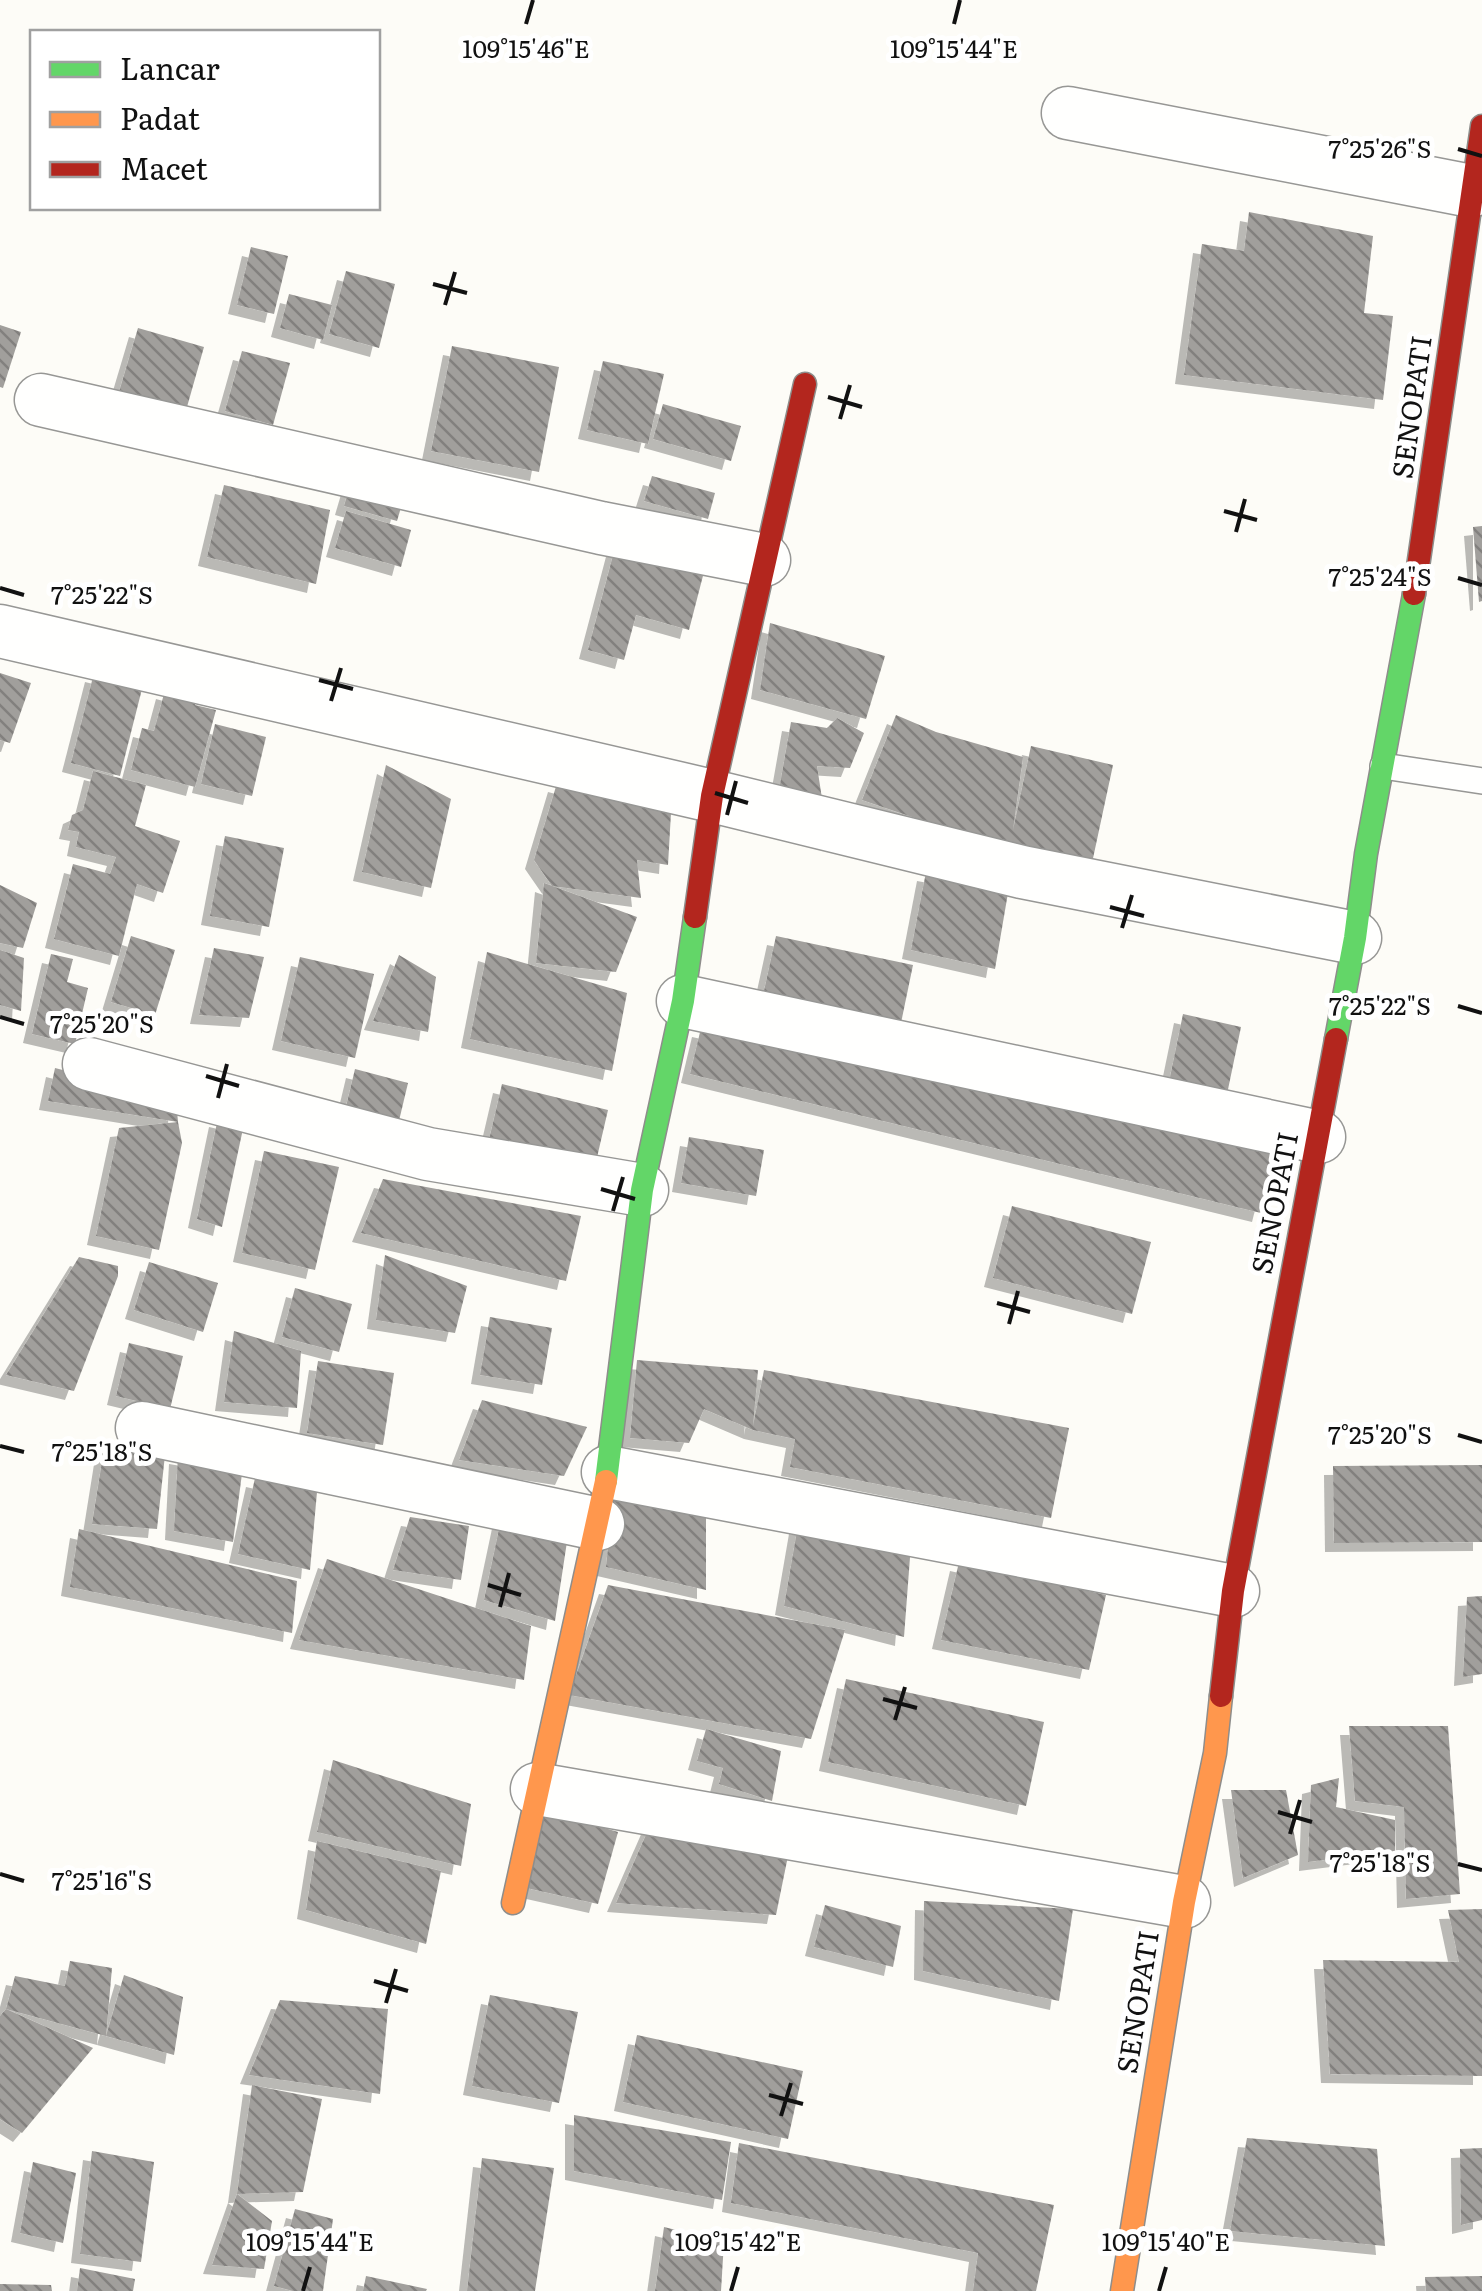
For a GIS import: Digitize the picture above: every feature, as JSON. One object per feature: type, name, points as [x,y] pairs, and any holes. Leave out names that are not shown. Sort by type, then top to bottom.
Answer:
[{"type":"street","points":[[1068,113],[1471,191]]},
{"type":"street","name":"SENOPATI","points":[[1122,2291],[1184,1902],[1215,1754],[1233,1590],[1355,938],[1366,854],[1425,535],[1482,126]]},
{"type":"street","points":[[513,1904],[608,1472],[642,1190],[683,1002],[712,796],[805,384]]},
{"type":"street","points":[[41,400],[582,523],[764,560]]},
{"type":"street","points":[[0,631],[1022,872],[1355,938]]},
{"type":"street","points":[[683,1002],[1318,1137]]},
{"type":"street","points":[[89,1064],[428,1154],[642,1190]]},
{"type":"street","points":[[142,1428],[598,1524]]},
{"type":"street","points":[[608,1472],[1233,1590]]},
{"type":"street","points":[[537,1789],[1184,1902]]},
{"type":"lane","points":[[1383,766],[1482,782]]},
{"type":"building","points":[[1249,212],[1373,236],[1364,313],[1393,316],[1383,400],[1184,375],[1202,244],[1244,251]]},
{"type":"building","points":[[251,247],[288,256],[274,314],[237,305]]},
{"type":"building","points":[[346,271],[395,284],[379,348],[329,334]]},
{"type":"building","points":[[289,294],[332,305],[323,340],[280,328]]},
{"type":"building","points":[[0,325],[21,332],[3,388],[0,387]]},
{"type":"building","points":[[138,328],[204,347],[183,421],[116,402]]},
{"type":"building","points":[[452,346],[559,367],[539,472],[431,451]]},
{"type":"building","points":[[242,351],[290,363],[273,425],[225,411]]},
{"type":"building","points":[[603,361],[664,374],[648,444],[587,430]]},
{"type":"building","points":[[663,404],[741,426],[731,461],[653,439]]},
{"type":"building","points":[[354,472],[407,487],[397,521],[344,506]]},
{"type":"building","points":[[652,476],[715,493],[708,519],[644,501]]},
{"type":"building","points":[[224,485],[330,510],[316,584],[207,557]]},
{"type":"building","points":[[346,511],[411,530],[401,567],[335,548]]},
{"type":"building","points":[[1482,526],[1482,601],[1479,602],[1473,527]]},
{"type":"building","points":[[616,544],[705,568],[689,630],[636,615],[624,660],[588,650]]},
{"type":"building","points":[[770,623],[885,656],[866,719],[760,690]]},
{"type":"building","points":[[0,673],[31,683],[10,743],[0,740]]},
{"type":"building","points":[[94,673],[143,685],[120,776],[71,763]]},
{"type":"building","points":[[165,690],[197,699],[195,705],[216,710],[195,787],[131,770],[142,728],[154,731]]},
{"type":"building","points":[[896,715],[936,732],[1023,757],[1013,830],[1031,746],[1113,765],[1089,877],[862,800]]},
{"type":"building","points":[[837,718],[864,733],[850,768],[817,766],[823,805],[779,790],[791,722],[827,728]]},
{"type":"building","points":[[215,724],[266,737],[252,796],[201,784]]},
{"type":"building","points":[[386,765],[451,799],[431,888],[362,872]]},
{"type":"building","points":[[93,771],[146,785],[135,826],[180,841],[163,893],[137,884],[119,956],[54,939],[73,864],[110,874],[116,857],[76,847],[79,832],[68,830],[72,815],[83,810]]},
{"type":"building","points":[[557,783],[671,813],[668,865],[637,860],[641,898],[552,886],[534,860]]},
{"type":"building","points":[[225,836],[284,848],[269,927],[210,916]]},
{"type":"building","points":[[926,872],[1009,887],[995,969],[911,950]]},
{"type":"building","points":[[544,883],[637,917],[616,972],[536,963]]},
{"type":"building","points":[[0,885],[37,903],[23,948],[0,943]]},
{"type":"building","points":[[131,936],[175,950],[155,1015],[111,1002]]},
{"type":"building","points":[[776,936],[913,965],[901,1023],[762,1000]]},
{"type":"building","points":[[214,948],[264,957],[249,1018],[199,1015]]},
{"type":"building","points":[[0,950],[24,958],[21,1011],[0,1005]]},
{"type":"building","points":[[487,952],[627,993],[612,1071],[470,1039]]},
{"type":"building","points":[[51,954],[73,959],[67,982],[88,988],[75,1044],[32,1034]]},
{"type":"building","points":[[399,955],[436,977],[428,1032],[373,1021]]},
{"type":"building","points":[[300,957],[374,974],[355,1058],[281,1041]]},
{"type":"building","points":[[1183,1014],[1241,1027],[1226,1099],[1168,1087]]},
{"type":"building","points":[[701,1028],[1276,1154],[1261,1213],[690,1074]]},
{"type":"building","points":[[55,1068],[176,1099],[178,1122],[48,1101]]},
{"type":"building","points":[[355,1069],[408,1083],[398,1125],[345,1111]]},
{"type":"building","points":[[502,1084],[608,1110],[595,1166],[489,1140]]},
{"type":"building","points":[[218,1118],[244,1124],[222,1227],[197,1219]]},
{"type":"building","points":[[178,1122],[182,1143],[159,1250],[96,1236],[119,1128]]},
{"type":"building","points":[[689,1137],[764,1150],[756,1196],[681,1183]]},
{"type":"building","points":[[264,1151],[339,1167],[315,1270],[242,1253]]},
{"type":"building","points":[[383,1179],[581,1216],[566,1281],[361,1233]]},
{"type":"building","points":[[1012,1206],[1151,1242],[1132,1314],[993,1278]]},
{"type":"building","points":[[385,1255],[467,1286],[455,1333],[376,1320]]},
{"type":"building","points":[[79,1257],[118,1266],[118,1276],[74,1391],[6,1375]]},
{"type":"building","points":[[149,1262],[218,1283],[203,1332],[134,1310]]},
{"type":"building","points":[[295,1288],[352,1304],[339,1352],[282,1337]]},
{"type":"building","points":[[490,1317],[552,1328],[542,1385],[480,1375]]},
{"type":"building","points":[[234,1331],[301,1351],[297,1408],[224,1402]]},
{"type":"building","points":[[129,1343],[183,1356],[170,1409],[116,1396]]},
{"type":"building","points":[[637,1360],[758,1370],[753,1426],[764,1370],[1069,1428],[1051,1518],[790,1467],[795,1439],[753,1430],[704,1409],[689,1443],[630,1438]]},
{"type":"building","points":[[318,1361],[394,1373],[383,1445],[307,1433]]},
{"type":"building","points":[[482,1400],[587,1427],[564,1476],[459,1460]]},
{"type":"building","points":[[105,1443],[165,1455],[157,1529],[92,1524]]},
{"type":"building","points":[[178,1455],[243,1466],[233,1542],[174,1531]]},
{"type":"building","points":[[1482,1465],[1482,1542],[1334,1543],[1333,1466]]},
{"type":"building","points":[[255,1478],[317,1492],[310,1570],[238,1554]]},
{"type":"building","points":[[613,1500],[706,1503],[706,1590],[606,1567]]},
{"type":"building","points":[[502,1515],[568,1535],[555,1621],[484,1600]]},
{"type":"building","points":[[410,1517],[469,1526],[461,1580],[393,1570]]},
{"type":"building","points":[[798,1525],[911,1544],[904,1637],[784,1606]]},
{"type":"building","points":[[79,1529],[297,1581],[292,1633],[70,1587]]},
{"type":"building","points":[[327,1559],[531,1626],[524,1680],[299,1640]]},
{"type":"building","points":[[959,1562],[1106,1595],[1089,1670],[941,1640]]},
{"type":"building","points":[[608,1585],[845,1630],[811,1739],[569,1695]]},
{"type":"building","points":[[1482,1596],[1482,1674],[1463,1677],[1467,1597]]},
{"type":"building","points":[[846,1679],[1044,1722],[1026,1806],[828,1762]]},
{"type":"building","points":[[1349,1726],[1448,1726],[1460,1894],[1406,1899],[1404,1807],[1355,1801]]},
{"type":"building","points":[[706,1729],[781,1751],[772,1801],[719,1784],[723,1768],[697,1761]]},
{"type":"building","points":[[333,1760],[471,1804],[461,1866],[317,1832]]},
{"type":"building","points":[[1339,1778],[1336,1807],[1395,1820],[1395,1851],[1308,1862],[1311,1785]]},
{"type":"building","points":[[1231,1790],[1286,1790],[1298,1855],[1243,1878]]},
{"type":"building","points":[[538,1808],[618,1832],[598,1904],[522,1887]]},
{"type":"building","points":[[652,1821],[789,1851],[776,1915],[616,1903]]},
{"type":"building","points":[[317,1841],[441,1871],[426,1944],[306,1910]]},
{"type":"building","points":[[924,1901],[1073,1909],[1059,2001],[923,1971]]},
{"type":"building","points":[[825,1905],[901,1926],[893,1967],[814,1947]]},
{"type":"building","points":[[1482,1909],[1482,2076],[1330,2074],[1323,1960],[1459,1962],[1448,1910]]},
{"type":"building","points":[[70,1961],[112,1968],[106,2036],[6,2009],[15,1976],[65,1986]]},
{"type":"building","points":[[124,1975],[183,1997],[174,2055],[106,2036]]},
{"type":"building","points":[[490,1995],[578,2012],[559,2103],[472,2086]]},
{"type":"building","points":[[280,2000],[388,2009],[380,2094],[249,2075]]},
{"type":"building","points":[[6,2009],[93,2048],[22,2133],[0,2119],[0,2016]]},
{"type":"building","points":[[637,2035],[803,2071],[788,2139],[623,2102]]},
{"type":"building","points":[[252,2085],[322,2099],[303,2192],[237,2194]]},
{"type":"building","points":[[574,2115],[731,2142],[722,2200],[574,2171]]},
{"type":"building","points":[[1247,2138],[1377,2149],[1385,2246],[1230,2231]]},
{"type":"building","points":[[739,2143],[1054,2205],[1036,2291],[973,2291],[978,2253],[731,2203]]},
{"type":"building","points":[[1482,2148],[1482,2220],[1461,2225],[1460,2149]]},
{"type":"building","points":[[92,2151],[154,2162],[141,2262],[80,2254]]},
{"type":"building","points":[[482,2158],[554,2168],[535,2291],[467,2291]]},
{"type":"building","points":[[33,2162],[76,2173],[63,2243],[20,2233]]},
{"type":"building","points":[[237,2194],[272,2221],[264,2269],[212,2265]]},
{"type":"building","points":[[295,2209],[333,2219],[323,2291],[293,2291],[274,2286]]},
{"type":"building","points":[[664,2227],[724,2242],[721,2291],[655,2291]]},
{"type":"building","points":[[80,2268],[135,2279],[133,2291],[77,2291]]},
{"type":"building","points":[[366,2276],[427,2289],[363,2291]]},
{"type":"building","points":[[1482,2276],[1482,2291],[1426,2291],[1425,2277]]},
{"type":"building","points":[[0,2284],[51,2285],[52,2291],[0,2291]]},
{"type":"traffic: fast","points":[[1336,1039],[1414,594]]},
{"type":"traffic: fast","points":[[606,1481],[642,1190],[683,1001],[695,917]]},
{"type":"traffic: slow","points":[[513,1903],[606,1481]]},
{"type":"traffic: slow","points":[[1122,2291],[1184,1902],[1215,1753],[1221,1696]]},
{"type":"traffic: jam","points":[[1414,594],[1482,126]]},
{"type":"traffic: jam","points":[[695,917],[712,796],[805,384]]},
{"type":"traffic: jam","points":[[1221,1696],[1233,1591],[1336,1039]]}]
